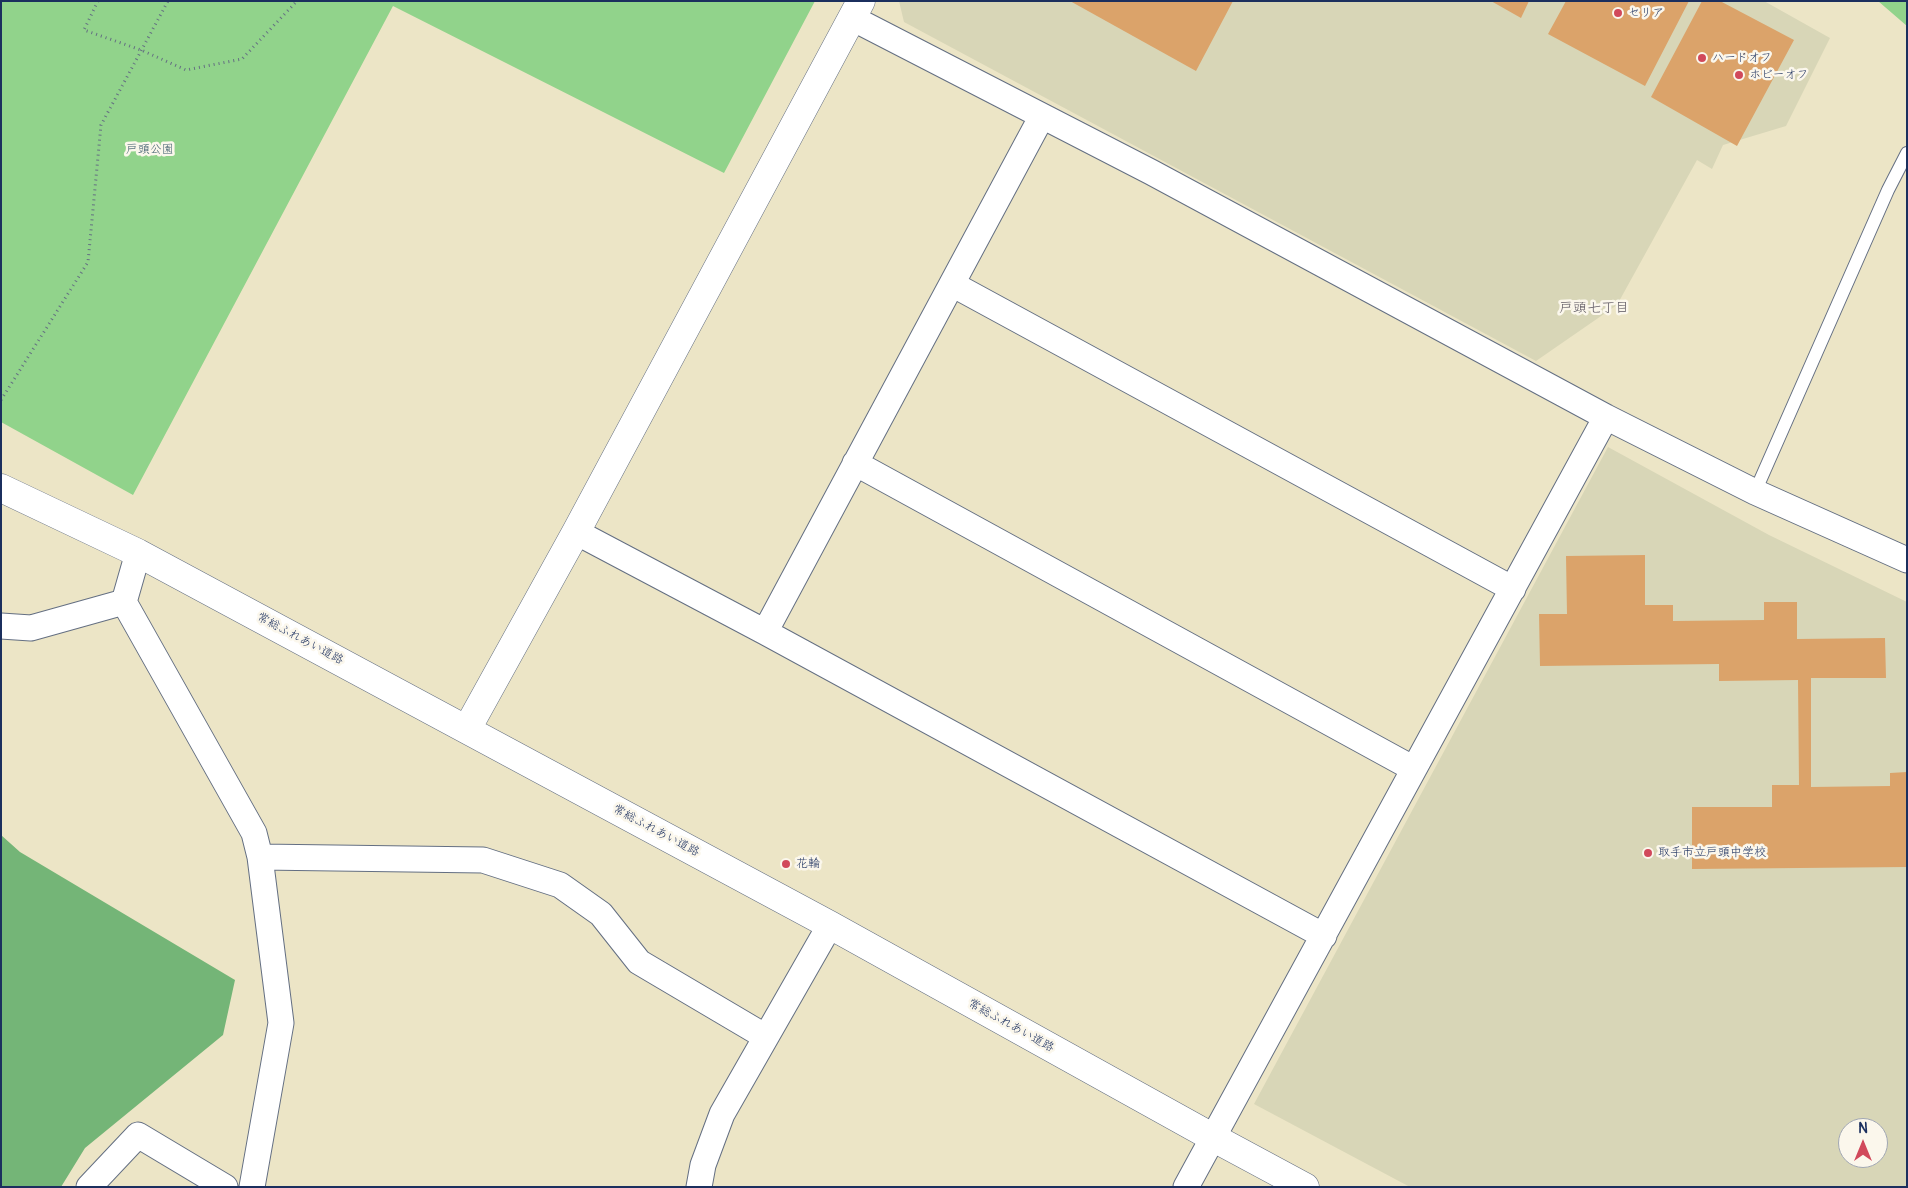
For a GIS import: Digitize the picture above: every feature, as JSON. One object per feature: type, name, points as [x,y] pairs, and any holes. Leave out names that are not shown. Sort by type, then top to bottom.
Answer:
[{"type":"street","points":[[467,729],[576,532],[857,10],[1042,116],[1151,172],[1606,417],[1756,492],[1907,560]]},
{"type":"street","points":[[765,632],[1042,116]]},
{"type":"street","points":[[952,284],[1513,590]]},
{"type":"street","points":[[1186,1187],[1606,417]]},
{"type":"street","points":[[855,463],[1414,769]]},
{"type":"street","name":"常総ふれあい道路","points":[[1,488],[138,553],[467,729],[830,925],[1305,1187]]},
{"type":"street","points":[[576,532],[765,632],[1324,936]]},
{"type":"street","points":[[138,553],[124,602],[254,833],[260,857],[281,1023],[252,1187]]},
{"type":"street","points":[[1,626],[31,628],[124,602]]},
{"type":"street","points":[[260,857],[483,860],[560,885],[601,914],[639,962],[766,1037]]},
{"type":"street","points":[[699,1187],[703,1165],[722,1114],[830,925]]},
{"type":"street","points":[[89,1187],[138,1135],[225,1187]]},
{"type":"lane","points":[[1756,492],[1888,190],[1907,153]]},
{"type":"path","points":[[98,1],[84,30],[141,50],[186,70],[242,59],[297,1]]},
{"type":"path","points":[[1,400],[88,262],[101,125],[168,1]]},
{"type":"shaded area","points":[[899,1],[1764,1],[1830,38],[1786,126],[1723,145],[1712,169],[1697,160],[1617,305],[1536,361],[904,22]]},
{"type":"shaded area","name":"取手市立戸頭中学校","points":[[1608,447],[1769,535],[1907,602],[1907,1187],[1410,1187],[1254,1104]]},
{"type":"green space","name":"戸頭公園","points":[[1,1],[815,1],[724,173],[393,6],[133,495],[1,422]]},
{"type":"green space","points":[[1878,1],[1907,1],[1907,26]]},
{"type":"green space","points":[[1,835],[20,852],[235,980],[223,1035],[85,1148],[61,1187],[1,1187]]},
{"type":"building","points":[[1070,1],[1233,1],[1196,71]]},
{"type":"building","points":[[1491,1],[1529,1],[1521,18]]},
{"type":"building","points":[[1566,1],[1689,1],[1645,86],[1548,34]]},
{"type":"building","points":[[1702,1],[1720,1],[1794,40],[1737,146],[1651,97]]},
{"type":"building","points":[[1645,555],[1645,605],[1673,605],[1673,621],[1764,620],[1764,602],[1797,602],[1797,639],[1885,638],[1886,678],[1811,678],[1811,787],[1890,786],[1890,773],[1907,772],[1907,867],[1692,869],[1692,807],[1772,807],[1772,785],[1799,785],[1798,680],[1719,681],[1719,664],[1540,666],[1539,614],[1567,614],[1566,556]]},
{"type":"place","name":"セリア","points":[[1618,13]]},
{"type":"place","name":"ハードオフ","points":[[1702,58]]},
{"type":"place","name":"ホビーオフ","points":[[1739,75]]},
{"type":"place","name":"取手市立戸頭中学校","points":[[1648,853]]},
{"type":"place","name":"花輪","points":[[786,864]]},
{"type":"district","name":"戸頭七丁目","points":[[1594,308]]}]
